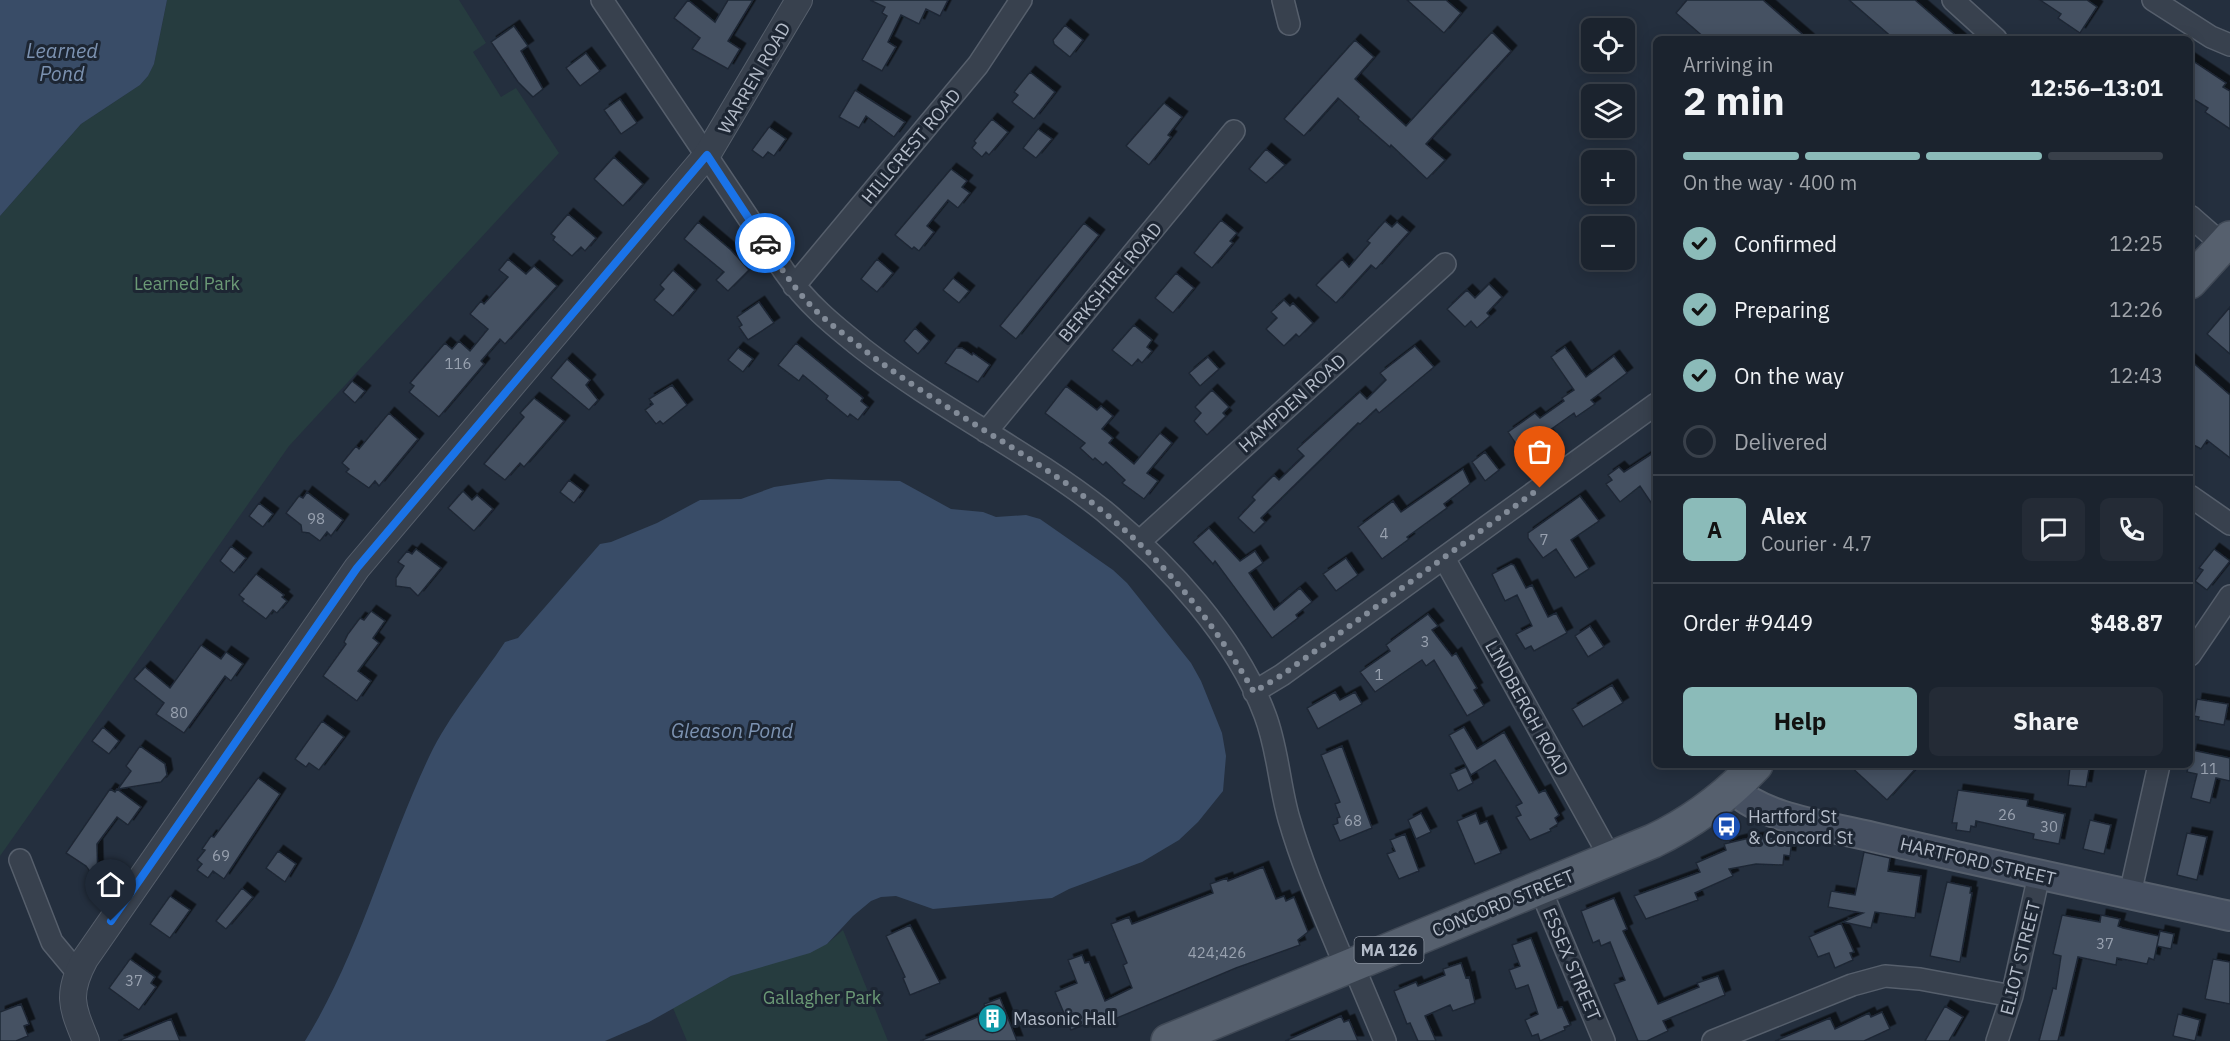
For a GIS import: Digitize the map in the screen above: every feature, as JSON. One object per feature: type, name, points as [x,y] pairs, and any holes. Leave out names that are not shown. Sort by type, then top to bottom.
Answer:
[{"type":"main road","points":[[2193,279],[2228,245]]},
{"type":"main road","name":"CONCORD STREET","points":[[1168,1041],[1611,859],[1688,823],[1733,789],[1753,768]]},
{"type":"main road","name":"HARTFORD STREET","points":[[1733,789],[1744,799],[1776,813],[2039,875],[2230,916]]},
{"type":"street","points":[[602,0],[794,286],[818,313],[892,371],[1065,482],[1139,543],[1195,602],[1225,643],[1254,692],[1271,735],[1295,840],[1349,966],[1385,1041]]},
{"type":"street","name":"WARREN ROAD","points":[[77,972],[357,568],[707,155],[799,0]]},
{"type":"street","name":"HILLCREST ROAD","points":[[794,286],[978,65],[1021,0]]},
{"type":"street","points":[[1283,0],[1289,24]]},
{"type":"street","points":[[1953,0],[1993,36]]},
{"type":"street","points":[[2153,0],[2211,38],[2230,45]]},
{"type":"street","name":"BERKSHIRE ROAD","points":[[986,432],[1234,131]]},
{"type":"street","points":[[2193,218],[2228,245]]},
{"type":"street","name":"HAMPDEN ROAD","points":[[1139,543],[1445,264]]},
{"type":"street","points":[[1254,692],[1282,675],[1653,406]]},
{"type":"street","points":[[2193,498],[2230,524]]},
{"type":"street","name":"LINDBERGH ROAD","points":[[1444,558],[1611,859]]},
{"type":"street","points":[[2193,651],[2230,596]]},
{"type":"street","points":[[2130,894],[2157,768]]},
{"type":"street","points":[[20,860],[52,942],[77,972],[71,1002],[86,1041]]},
{"type":"street","name":"ELIOT STREET","points":[[1997,1041],[2012,996],[2039,875]]},
{"type":"street","name":"ESSEX STREET","points":[[1540,888],[1604,1041]]},
{"type":"street","points":[[1713,1041],[1852,985],[1886,976],[1920,979],[2012,996]]},
{"type":"green space","name":"Learned Park","points":[[167,0],[459,0],[486,43],[473,52],[501,97],[516,88],[559,153],[289,446],[0,856],[0,216],[81,124],[140,85],[148,76],[154,64]]},
{"type":"green space","name":"Gallagher Park","points":[[843,930],[888,1041],[687,1041],[673,1008],[731,976],[827,944]]},
{"type":"water","name":"Learned Pond","points":[[0,0],[167,0],[154,64],[148,76],[140,85],[81,124],[0,216]]},
{"type":"water","name":"Gleason Pond","points":[[828,479],[900,481],[951,509],[983,512],[996,517],[1026,515],[1040,519],[1113,570],[1127,583],[1191,663],[1201,681],[1222,733],[1226,756],[1223,791],[1198,822],[1179,840],[1142,862],[1069,889],[1052,898],[933,909],[896,896],[881,897],[871,901],[853,916],[827,944],[810,953],[731,976],[649,1022],[605,1041],[305,1041],[357,937],[413,792],[429,757],[455,712],[505,642],[518,638],[600,544],[611,542],[657,523],[700,500],[741,499],[774,487]]},
{"type":"building","points":[[688,0],[715,22],[728,0],[753,0],[728,41],[740,49],[728,69],[692,49],[700,38],[674,18]]},
{"type":"building","points":[[870,0],[948,0],[940,16],[926,9],[919,24],[901,15],[888,42],[896,47],[882,71],[862,60],[887,16],[882,13],[885,7]]},
{"type":"building","points":[[1407,0],[1446,0],[1461,13],[1444,33]]},
{"type":"building","points":[[1687,0],[1763,0],[1805,36],[1703,36],[1676,13]]},
{"type":"building","points":[[1849,0],[1915,0],[1957,36],[1891,36]]},
{"type":"building","points":[[2040,0],[2087,0],[2097,7],[2080,33],[2058,18],[2061,14]]},
{"type":"building","points":[[1065,25],[1083,40],[1070,57],[1054,44],[1053,40]]},
{"type":"building","points":[[514,26],[528,46],[521,51],[543,89],[533,97],[518,82],[491,42]]},
{"type":"building","points":[[1492,32],[1511,51],[1426,144],[1445,160],[1427,179],[1391,145],[1390,147],[1358,119],[1359,117],[1338,98],[1304,136],[1284,119],[1355,40],[1374,57],[1355,79],[1406,126]]},
{"type":"building","points":[[586,53],[600,71],[580,86],[566,68]]},
{"type":"building","points":[[2193,61],[2226,83],[2223,87],[2230,91],[2230,129],[2205,112],[2208,108],[2193,99]]},
{"type":"building","points":[[1030,72],[1055,92],[1034,119],[1012,102],[1018,95],[1014,92]]},
{"type":"building","points":[[855,90],[905,122],[894,137],[866,116],[859,128],[839,117]]},
{"type":"building","points":[[620,99],[637,123],[621,134],[604,110]]},
{"type":"building","points":[[1164,103],[1182,117],[1168,135],[1171,137],[1149,165],[1126,146]]},
{"type":"building","points":[[992,119],[1008,132],[989,155],[986,152],[982,157],[972,148],[976,143],[974,141]]},
{"type":"building","points":[[769,127],[786,139],[774,156],[768,152],[763,158],[752,150]]},
{"type":"building","points":[[1038,129],[1052,139],[1036,158],[1023,148]]},
{"type":"building","points":[[1266,149],[1285,165],[1266,183],[1249,169]]},
{"type":"building","points":[[614,157],[643,184],[623,206],[594,179]]},
{"type":"building","points":[[951,169],[967,181],[962,187],[970,193],[958,208],[948,200],[927,226],[934,232],[919,251],[914,247],[912,249],[895,235]]},
{"type":"building","points":[[568,214],[596,238],[585,251],[581,247],[572,256],[553,240],[555,237],[551,234]]},
{"type":"building","points":[[1221,220],[1237,233],[1230,241],[1233,243],[1212,268],[1194,253]]},
{"type":"building","points":[[1385,221],[1392,227],[1397,222],[1409,232],[1376,269],[1371,265],[1336,303],[1316,285],[1342,259],[1349,267],[1370,243],[1367,241]]},
{"type":"building","points":[[698,222],[731,250],[749,270],[728,291],[716,280],[724,272],[684,239]]},
{"type":"building","points":[[1084,223],[1099,235],[1016,339],[1000,326]]},
{"type":"building","points":[[508,259],[526,274],[534,266],[557,286],[505,344],[500,339],[481,361],[484,364],[439,417],[409,392],[414,386],[410,383],[445,343],[452,349],[459,341],[470,351],[488,329],[470,314],[481,301],[484,304],[508,277],[499,270]]},
{"type":"building","points":[[877,259],[893,273],[877,292],[861,279]]},
{"type":"building","points":[[673,270],[695,290],[673,316],[654,300],[664,289],[660,285]]},
{"type":"building","points":[[1176,273],[1194,288],[1173,313],[1155,298]]},
{"type":"building","points":[[953,278],[969,291],[959,303],[943,290]]},
{"type":"building","points":[[1489,284],[1502,297],[1487,313],[1490,316],[1477,328],[1471,321],[1465,327],[1447,309],[1467,290],[1475,298]]},
{"type":"building","points":[[1284,300],[1290,306],[1293,303],[1313,323],[1299,337],[1296,334],[1284,346],[1266,329],[1277,318],[1271,312]]},
{"type":"building","points":[[759,302],[774,323],[748,340],[739,327],[742,325],[737,317]]},
{"type":"building","points":[[2230,307],[2230,354],[2207,334]]},
{"type":"building","points":[[1134,325],[1152,340],[1147,347],[1152,351],[1142,363],[1138,359],[1132,366],[1112,350]]},
{"type":"building","points":[[915,328],[929,341],[918,354],[904,341]]},
{"type":"building","points":[[796,343],[863,398],[861,401],[868,407],[858,420],[850,414],[848,417],[826,399],[828,396],[803,375],[799,381],[778,365]]},
{"type":"building","points":[[1415,346],[1434,367],[1379,413],[1376,409],[1360,424],[1358,423],[1261,518],[1265,522],[1254,533],[1238,518],[1255,500],[1252,497],[1274,475],[1279,480],[1304,456],[1297,449],[1360,392],[1367,399],[1386,380],[1380,373]]},
{"type":"building","points":[[1565,347],[1586,377],[1614,356],[1627,373],[1591,400],[1595,404],[1576,417],[1574,413],[1546,433],[1549,437],[1531,451],[1528,448],[1522,453],[1508,432],[1535,413],[1540,418],[1564,401],[1562,398],[1574,390],[1551,357]]},
{"type":"building","points":[[738,348],[753,359],[743,372],[728,360]]},
{"type":"building","points":[[956,348],[962,348],[972,355],[973,353],[990,365],[978,382],[945,363]]},
{"type":"building","points":[[1208,357],[1219,369],[1200,386],[1189,373]]},
{"type":"building","points":[[567,359],[590,380],[586,385],[598,400],[589,410],[551,378]]},
{"type":"building","points":[[2193,363],[2230,395],[2230,458],[2207,440],[2201,449],[2193,445]]},
{"type":"building","points":[[352,381],[365,391],[355,403],[343,392]]},
{"type":"building","points":[[672,385],[687,405],[663,424],[660,421],[656,424],[645,410],[653,404],[649,399]]},
{"type":"building","points":[[1066,386],[1097,410],[1101,406],[1113,416],[1102,429],[1113,438],[1109,443],[1134,464],[1160,433],[1172,443],[1147,473],[1158,481],[1144,499],[1122,483],[1125,480],[1106,462],[1103,465],[1095,458],[1093,460],[1080,448],[1085,443],[1045,413]]},
{"type":"building","points":[[1212,390],[1229,407],[1223,413],[1226,416],[1207,435],[1194,421],[1201,413],[1195,407]]},
{"type":"building","points":[[534,398],[564,421],[524,467],[520,463],[505,480],[484,464],[524,417],[520,413]]},
{"type":"building","points":[[389,413],[418,439],[379,486],[375,481],[369,488],[346,472],[349,469],[342,463],[356,446],[359,449]]},
{"type":"building","points":[[1485,452],[1499,470],[1485,481],[1472,462]]},
{"type":"building","points":[[1653,453],[1653,506],[1640,486],[1620,502],[1606,484],[1612,480],[1608,475],[1619,467],[1624,472]]},
{"type":"building","points":[[1463,469],[1470,484],[1444,504],[1447,508],[1407,537],[1409,539],[1382,559],[1358,527],[1393,501],[1401,512]]},
{"type":"building","points":[[569,480],[583,491],[574,503],[560,492]]},
{"type":"building","points":[[463,491],[472,500],[477,495],[493,509],[474,531],[448,508]]},
{"type":"building","points":[[307,492],[343,520],[331,536],[327,532],[320,541],[309,533],[302,532],[301,525],[286,513],[299,496],[303,498]]},
{"type":"building","points":[[1580,496],[1599,521],[1571,540],[1589,569],[1575,578],[1556,549],[1543,558],[1528,538],[1528,533]]},
{"type":"building","points":[[259,503],[273,514],[263,527],[249,516]]},
{"type":"building","points":[[1209,528],[1240,561],[1255,551],[1263,563],[1249,573],[1274,610],[1300,588],[1312,602],[1296,615],[1298,618],[1272,638],[1215,561],[1213,564],[1193,542]]},
{"type":"building","points":[[231,546],[246,558],[234,573],[220,561]]},
{"type":"building","points":[[416,549],[441,568],[418,596],[410,588],[396,586],[396,578],[404,566],[398,562],[407,551],[412,554]]},
{"type":"building","points":[[2214,549],[2230,561],[2207,590],[2195,581],[2203,570],[2199,568]]},
{"type":"building","points":[[1346,558],[1358,575],[1336,591],[1323,574]]},
{"type":"building","points":[[1511,564],[1514,565],[1526,588],[1532,585],[1548,617],[1556,613],[1567,633],[1534,651],[1531,646],[1525,649],[1516,634],[1532,626],[1517,595],[1505,601],[1492,574]]},
{"type":"building","points":[[256,574],[284,595],[282,597],[287,601],[277,613],[273,610],[266,619],[242,601],[244,599],[239,595]]},
{"type":"building","points":[[371,611],[385,621],[373,638],[379,643],[358,671],[371,681],[357,701],[323,676],[346,644],[344,642],[348,634],[360,618],[364,620]]},
{"type":"building","points":[[1428,614],[1438,626],[1432,630],[1452,656],[1456,653],[1477,688],[1474,690],[1484,706],[1467,716],[1434,660],[1426,666],[1422,660],[1375,692],[1360,672],[1390,651],[1386,645]]},
{"type":"building","points":[[1590,626],[1604,647],[1588,657],[1575,636]]},
{"type":"building","points":[[201,645],[221,659],[226,652],[243,664],[231,681],[225,676],[184,733],[156,714],[164,703],[134,679],[145,667],[170,688]]},
{"type":"building","points":[[1612,685],[1623,703],[1583,727],[1572,709]]},
{"type":"building","points":[[1335,692],[1340,700],[1355,692],[1362,704],[1318,729],[1307,708]]},
{"type":"building","points":[[2197,699],[2228,704],[2224,725],[2198,720],[2199,717],[2194,716]]},
{"type":"building","points":[[322,721],[344,737],[319,770],[309,763],[306,767],[295,759]]},
{"type":"building","points":[[103,727],[119,741],[109,754],[92,741]]},
{"type":"building","points":[[1464,727],[1477,749],[1504,732],[1539,793],[1545,790],[1559,815],[1555,818],[1558,824],[1550,829],[1551,831],[1530,840],[1516,817],[1521,815],[1516,806],[1522,803],[1495,760],[1471,775],[1449,735]]},
{"type":"building","points":[[140,746],[165,764],[167,775],[161,782],[118,789],[131,771],[126,766]]},
{"type":"building","points":[[1342,746],[1372,828],[1340,841],[1333,825],[1338,823],[1337,818],[1340,817],[1335,804],[1340,802],[1321,755]]},
{"type":"building","points":[[2193,750],[2230,758],[2230,781],[2216,778],[2210,803],[2191,798],[2197,774],[2187,772],[2188,768],[2193,768]]},
{"type":"building","points":[[1466,767],[1473,783],[1458,791],[1450,774]]},
{"type":"building","points":[[1852,768],[1916,768],[1887,800]]},
{"type":"building","points":[[2070,768],[2089,769],[2086,787],[2068,785]]},
{"type":"building","points":[[258,778],[280,794],[224,879],[213,871],[208,878],[197,870],[202,864],[197,860],[205,850],[202,849],[211,836],[214,837]]},
{"type":"building","points":[[110,789],[115,792],[117,789],[141,807],[128,825],[117,817],[97,844],[98,883],[86,866],[66,853]]},
{"type":"building","points":[[1958,790],[2028,800],[2027,806],[2065,814],[2059,844],[2033,839],[2034,834],[1976,821],[1975,827],[1971,826],[1970,832],[1956,830],[1957,823],[1952,823]]},
{"type":"building","points":[[1421,813],[1431,832],[1416,839],[1408,820]]},
{"type":"building","points":[[1476,813],[1480,824],[1487,821],[1501,853],[1475,864],[1457,821]]},
{"type":"building","points":[[2090,820],[2111,825],[2104,854],[2083,849]]},
{"type":"building","points":[[2187,833],[2207,837],[2197,880],[2177,875]]},
{"type":"building","points":[[1405,834],[1419,871],[1399,879],[1387,854],[1395,851],[1390,840]]},
{"type":"building","points":[[1773,837],[1792,840],[1790,856],[1784,855],[1783,865],[1756,864],[1729,869],[1733,876],[1695,893],[1698,900],[1646,919],[1634,896],[1700,872],[1696,863],[1726,850],[1724,844],[1745,839]]},
{"type":"building","points":[[278,851],[296,864],[285,882],[266,868]]},
{"type":"building","points":[[1864,852],[1890,858],[1888,871],[1921,876],[1915,918],[1875,912],[1871,928],[1843,922],[1863,913],[1828,907],[1831,891],[1855,895]]},
{"type":"building","points":[[1263,867],[1276,899],[1284,896],[1286,901],[1294,897],[1308,932],[1298,940],[1300,945],[1236,968],[1098,1026],[1096,1020],[1071,1030],[1055,992],[1077,983],[1068,960],[1082,955],[1085,963],[1089,962],[1105,1001],[1132,988],[1123,965],[1127,963],[1111,924],[1129,917],[1132,924],[1213,893],[1210,884],[1227,878],[1228,881]]},
{"type":"building","points":[[1947,882],[1971,887],[1970,893],[1972,893],[1960,962],[1930,956]]},
{"type":"building","points":[[242,888],[253,897],[226,929],[216,921]]},
{"type":"building","points":[[170,896],[190,910],[170,938],[150,924]]},
{"type":"building","points":[[1614,898],[1627,929],[1623,931],[1658,1004],[1699,987],[1697,983],[1718,976],[1725,995],[1663,1021],[1668,1031],[1647,1041],[1638,1041],[1614,984],[1625,980],[1610,942],[1601,946],[1599,940],[1593,943],[1581,911]]},
{"type":"building","points":[[2062,915],[2100,922],[2101,915],[2120,919],[2118,926],[2159,936],[2154,960],[2149,958],[2147,964],[2117,958],[2116,965],[2078,957],[2058,1041],[2039,1041],[2053,988],[2056,989],[2061,956],[2053,954]]},
{"type":"building","points":[[1841,923],[1854,952],[1850,953],[1853,960],[1835,968],[1829,953],[1818,957],[1809,937]]},
{"type":"building","points":[[910,925],[940,983],[910,995],[903,978],[905,977],[886,936]]},
{"type":"building","points":[[2160,931],[2174,934],[2171,949],[2157,946]]},
{"type":"building","points":[[1531,938],[1558,1008],[1562,1007],[1570,1025],[1564,1027],[1565,1030],[1540,1041],[1538,1034],[1532,1036],[1525,1020],[1538,1014],[1528,985],[1516,989],[1509,970],[1520,966],[1512,945]]},
{"type":"building","points":[[130,959],[155,977],[151,983],[156,987],[139,1010],[109,988]]},
{"type":"building","points":[[2213,959],[2230,962],[2230,1004],[2205,999]]},
{"type":"building","points":[[1461,963],[1466,978],[1469,977],[1475,1003],[1453,1011],[1450,1005],[1425,1016],[1436,1041],[1418,1041],[1410,1023],[1407,1024],[1394,991],[1416,982],[1418,986],[1445,975],[1443,969]]},
{"type":"building","name":"Masonic Hall","points":[[1000,998],[1017,1041],[920,1041],[987,1013],[984,1004]]},
{"type":"building","points":[[21,1004],[29,1024],[24,1026],[28,1036],[16,1041],[0,1041],[0,1012]]},
{"type":"building","points":[[1945,1006],[1963,1017],[1949,1041],[1925,1041]]},
{"type":"building","points":[[1882,1012],[1890,1029],[1864,1041],[1775,1041],[1830,1018],[1835,1029],[1869,1013],[1871,1017]]},
{"type":"building","points":[[2178,1014],[2200,1020],[2195,1041],[2173,1036]]},
{"type":"building","points":[[1341,1016],[1344,1022],[1349,1020],[1358,1041],[1285,1041]]},
{"type":"building","points":[[171,1019],[180,1041],[118,1041],[156,1025]]},
{"type":"way so far","points":[[765,243],[794,286],[818,313],[892,371],[934,400],[1065,482],[1104,512],[1160,562],[1211,622],[1239,664],[1254,692],[1282,675],[1540,488]]},
{"type":"place","name":"Hartford St & Concord St","points":[[1727,826]]},
{"type":"place","name":"Masonic Hall","points":[[992,1018]]},
{"type":"route","points":[[111,921],[357,568],[707,155],[765,243]]}]
